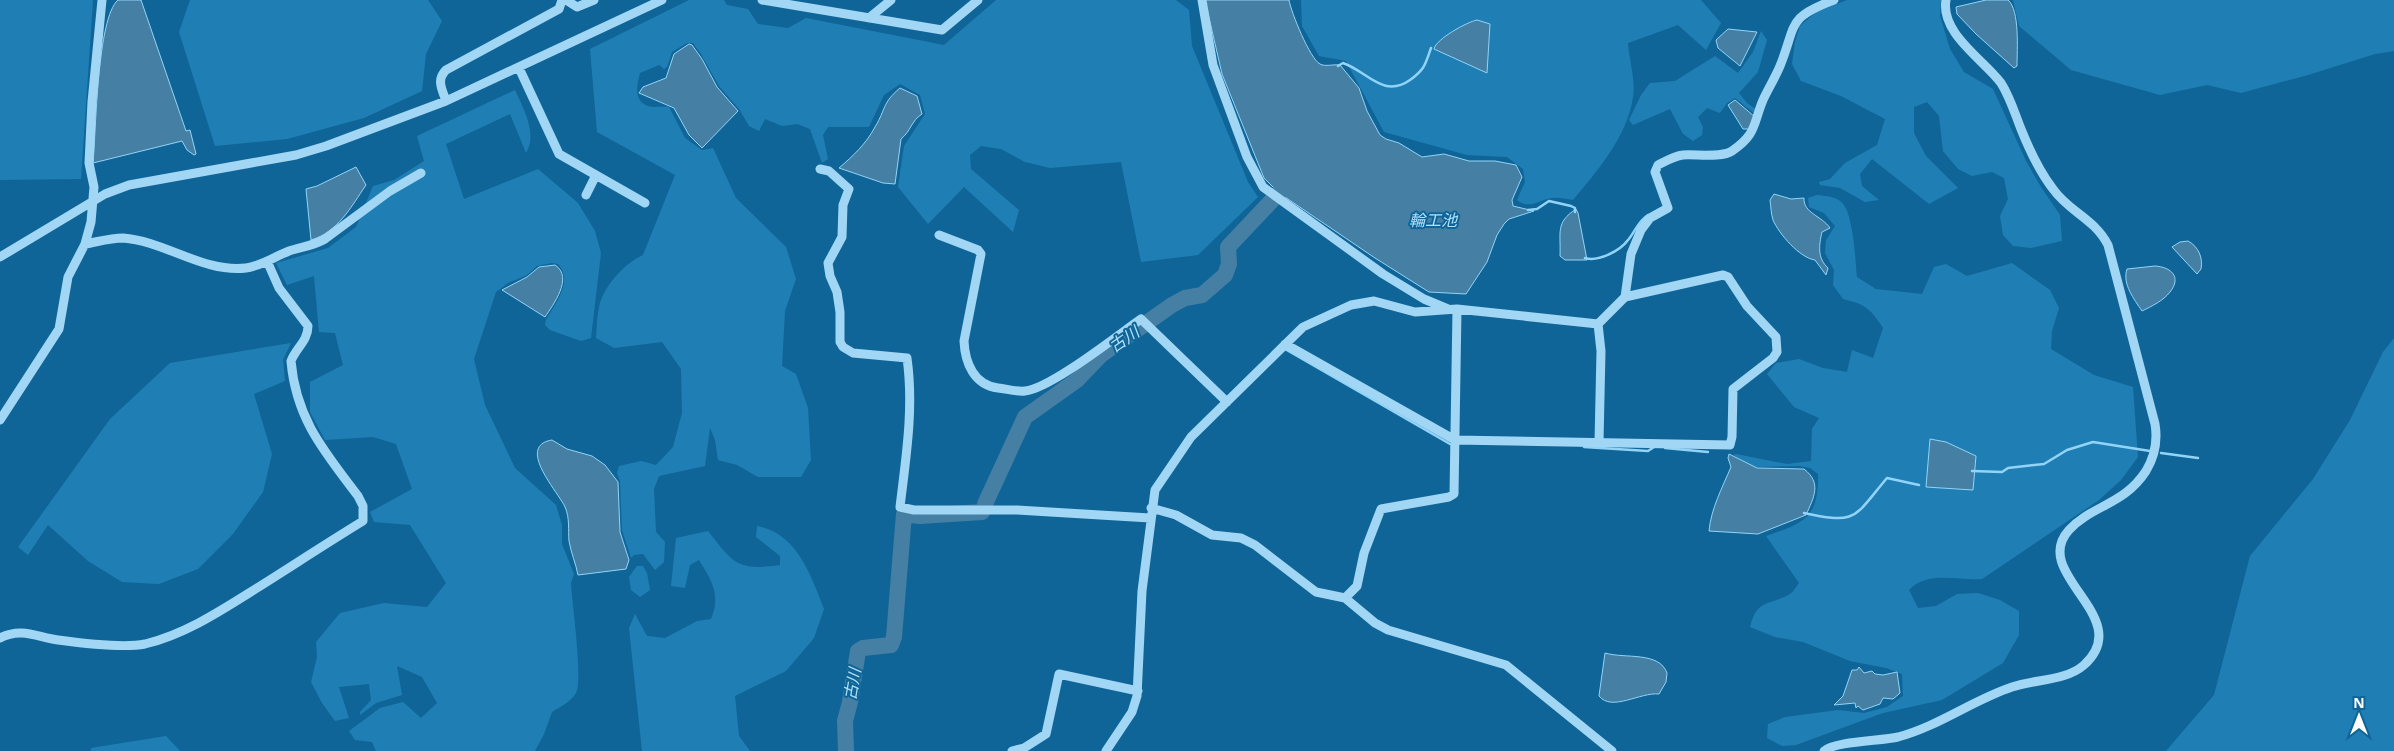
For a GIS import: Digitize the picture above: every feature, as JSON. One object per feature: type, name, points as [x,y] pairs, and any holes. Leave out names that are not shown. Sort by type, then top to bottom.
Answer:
[{"type":"street","points":[[0,420],[59,329],[68,277],[85,244],[91,222],[94,187],[89,163],[94,73],[102,0]]},
{"type":"street","points":[[446,101],[439,83],[440,75],[446,70],[559,9],[564,0],[577,7],[594,0]]},
{"type":"street","points":[[0,257],[93,201],[130,185],[296,155],[373,130],[446,101],[662,0]]},
{"type":"street","points":[[762,0],[942,30],[978,0]]},
{"type":"street","points":[[799,7],[808,0]]},
{"type":"street","points":[[870,18],[891,0]]},
{"type":"street","points":[[1202,0],[1213,65],[1246,157],[1259,181],[1275,197],[1384,274],[1424,299],[1452,309]]},
{"type":"street","points":[[1625,298],[1631,254],[1641,230],[1650,218],[1668,208],[1655,172],[1658,165],[1681,155],[1726,154],[1745,140],[1756,124],[1763,101],[1780,65],[1796,21],[1811,9],[1834,0]]},
{"type":"street","points":[[1824,751],[1838,745],[1898,737],[2003,690],[2064,675],[2085,664],[2097,644],[2099,633],[2097,622],[2094,613],[2065,570],[2060,548],[2062,539],[2078,522],[2129,492],[2139,482],[2152,461],[2156,448],[2155,424],[2108,246],[2098,229],[2053,190],[2025,141],[2001,84],[1963,44],[1950,23],[1945,6],[1946,0]]},
{"type":"street","points":[[519,68],[559,154],[645,203]]},
{"type":"street","points":[[820,169],[829,171],[849,189],[843,206],[842,237],[828,263],[830,276],[837,292],[840,312],[840,342],[843,348],[853,353],[907,358],[911,388],[911,415],[900,507],[914,510],[1017,510],[1150,518]]},
{"type":"street","points":[[85,244],[124,238],[174,251],[207,264],[229,268],[245,268],[325,239],[390,191],[421,173]]},
{"type":"street","points":[[586,194],[596,175]]},
{"type":"street","points":[[939,234],[978,250],[981,254],[964,341],[968,366],[976,378],[988,387],[1025,391],[1037,388],[1056,378],[1141,319],[1228,402]]},
{"type":"street","points":[[0,638],[9,633],[24,632],[60,640],[120,644],[143,644],[153,641],[204,621],[362,521],[363,506],[358,496],[316,441],[297,401],[291,361],[308,334],[308,326],[279,288],[267,261]]},
{"type":"street","points":[[1106,751],[1132,712],[1138,691],[1142,591],[1154,490],[1191,437],[1285,344],[1313,320],[1362,302],[1374,301],[1415,312],[1452,309],[1598,324],[1625,298],[1723,275],[1728,277],[1747,306],[1776,337],[1777,352],[1773,358],[1733,389],[1732,437],[1730,445],[1455,440],[1285,344]]},
{"type":"street","points":[[1345,598],[1357,586],[1364,553],[1380,509],[1449,497],[1454,494],[1455,440],[1452,309]]},
{"type":"street","points":[[1598,324],[1601,351],[1599,442]]},
{"type":"street","points":[[1151,508],[1176,515],[1212,534],[1241,538],[1255,545],[1316,592],[1345,598],[1375,623],[1388,630],[1506,665],[1612,751]]},
{"type":"street","points":[[1012,751],[1023,749],[1046,734],[1059,674],[1138,691]]},
{"type":"shaded area","points":[[0,0],[93,0],[81,179],[0,180]]},
{"type":"shaded area","points":[[190,0],[428,0],[442,21],[426,54],[422,91],[364,118],[287,139],[215,146],[179,32]]},
{"type":"shaded area","points":[[689,0],[724,0],[727,5],[748,9],[758,24],[788,28],[806,18],[944,45],[996,0],[1176,0],[1189,10],[1192,46],[1248,182],[1258,197],[1198,255],[1141,262],[1121,162],[1050,168],[1025,162],[1001,149],[981,146],[970,155],[971,169],[1019,210],[1013,232],[964,187],[928,224],[898,187],[904,146],[925,114],[920,95],[900,84],[884,95],[869,127],[828,127],[823,135],[828,159],[822,163],[810,129],[797,124],[782,126],[765,119],[759,131],[749,126],[739,109],[719,86],[693,43],[687,43],[672,52],[667,67],[664,69],[659,65],[640,73],[637,87],[638,96],[643,104],[648,106],[669,107],[685,138],[702,150],[713,148],[736,198],[786,247],[796,279],[785,311],[782,366],[796,374],[808,408],[811,460],[801,477],[758,477],[737,465],[718,460],[715,440],[710,428],[705,466],[659,476],[654,489],[656,532],[665,542],[664,562],[655,570],[643,554],[634,555],[631,558],[622,530],[620,481],[617,473],[619,466],[641,461],[656,465],[673,447],[682,413],[681,369],[662,342],[614,348],[596,338],[598,312],[603,296],[617,275],[630,263],[643,255],[675,175],[597,132],[590,49]]},
{"type":"shaded area","points":[[1301,0],[1701,0],[1721,23],[1706,50],[1678,25],[1628,43],[1634,91],[1625,126],[1610,152],[1573,200],[1554,198],[1534,204],[1526,204],[1517,200],[1525,182],[1523,169],[1507,157],[1467,155],[1384,132],[1346,61],[1319,56],[1302,26]]},
{"type":"shaded area","points":[[1847,0],[1941,0],[1940,16],[1950,49],[1964,72],[1993,89],[2026,161],[2060,215],[2062,241],[2031,248],[2013,246],[2003,235],[2000,216],[2008,199],[2004,178],[1992,172],[1972,176],[1958,169],[1943,151],[1939,116],[1927,102],[1914,107],[1914,133],[1926,156],[1958,188],[1929,204],[1872,159],[1860,174],[1862,186],[1879,200],[1865,202],[1840,188],[1820,185],[1819,182],[1830,179],[1845,163],[1877,145],[1885,119],[1841,96],[1801,81],[1792,64],[1795,42],[1800,26],[1816,12]]},
{"type":"shaded area","points":[[2013,0],[2394,0],[2394,51],[2375,54],[2241,93],[2207,85],[2160,95],[2071,70],[2019,26]]},
{"type":"shaded area","points":[[1761,31],[1767,40],[1758,72],[1739,93],[1747,103],[1757,110],[1755,114],[1735,98],[1727,103],[1720,113],[1707,108],[1698,117],[1703,127],[1702,135],[1693,141],[1683,134],[1670,109],[1633,125],[1629,120],[1641,95],[1650,83],[1675,81],[1715,56],[1738,73],[1753,52]]},
{"type":"shaded area","points":[[515,90],[530,129],[529,146],[526,153],[510,114],[446,144],[464,199],[538,169],[578,203],[595,231],[601,253],[591,338],[581,341],[550,330],[545,325],[564,285],[562,271],[558,264],[552,263],[537,266],[527,275],[508,283],[496,292],[474,359],[485,405],[515,468],[556,505],[562,525],[562,544],[574,574],[571,583],[578,657],[578,685],[576,693],[571,699],[552,712],[535,751],[376,751],[372,742],[355,740],[349,731],[380,708],[403,702],[421,718],[437,703],[422,677],[397,666],[402,695],[376,703],[360,715],[360,712],[371,700],[369,684],[339,687],[349,718],[335,721],[322,703],[311,682],[317,657],[316,642],[340,613],[384,603],[427,607],[446,583],[410,525],[374,522],[370,512],[412,489],[396,444],[373,437],[325,440],[310,412],[310,382],[343,365],[335,333],[319,332],[314,276],[287,285],[276,263],[328,248],[356,227],[373,186],[394,180],[424,161],[417,136]]},
{"type":"shaded area","points":[[1817,195],[1835,198],[1845,206],[1851,225],[1857,277],[1876,289],[1922,294],[1934,267],[1946,264],[1967,276],[2012,263],[2050,290],[2059,308],[2052,331],[2051,349],[2094,375],[2133,387],[2138,457],[2121,480],[2099,500],[1982,579],[1934,578],[1925,580],[1909,590],[1918,608],[1936,606],[1957,594],[1978,593],[2000,600],[2019,611],[2019,635],[2003,663],[1942,700],[1883,713],[1796,745],[1782,746],[1767,738],[1768,724],[1785,717],[1838,710],[1864,713],[1887,707],[1903,696],[1902,674],[1886,668],[1850,661],[1803,642],[1775,637],[1750,627],[1760,607],[1790,594],[1799,583],[1766,536],[1790,527],[1807,517],[1816,500],[1818,489],[1818,474],[1810,468],[1799,466],[1753,467],[1733,455],[1787,464],[1811,461],[1812,429],[1819,418],[1794,407],[1767,374],[1776,363],[1799,359],[1823,368],[1847,372],[1852,350],[1873,358],[1883,328],[1867,308],[1843,299],[1833,285],[1834,270],[1825,253],[1826,240],[1835,226],[1824,213],[1809,207],[1808,198]]},
{"type":"shaded area","points":[[2394,338],[2394,751],[2166,751],[2214,695],[2250,556],[2313,479],[2350,420],[2383,352]]},
{"type":"shaded area","points":[[291,343],[283,360],[285,381],[254,394],[272,454],[263,492],[233,534],[198,569],[159,584],[122,582],[88,561],[48,525],[28,555],[18,547],[110,419],[170,363]]},
{"type":"shaded area","points":[[757,526],[771,530],[783,537],[801,558],[808,570],[824,609],[814,638],[786,671],[735,696],[739,736],[750,751],[642,751],[629,628],[635,614],[647,636],[665,638],[697,621],[711,619],[715,603],[714,588],[699,560],[690,565],[685,588],[671,586],[676,538],[708,531],[724,551],[738,563],[754,567],[780,565],[780,556],[756,537]]},
{"type":"shaded area","points":[[637,566],[643,566],[647,573],[650,590],[640,597],[631,590],[629,577]]},
{"type":"shaded area","points":[[166,736],[180,751],[91,751],[91,748]]},
{"type":"water","points":[[118,0],[141,0],[186,131],[190,130],[196,154],[194,155],[187,150],[182,141],[93,163],[102,51],[111,11]]},
{"type":"water","name":"輪工池","points":[[1205,0],[1289,0],[1297,24],[1311,54],[1322,65],[1340,65],[1359,88],[1367,111],[1380,135],[1399,143],[1422,157],[1444,154],[1469,161],[1495,161],[1516,165],[1522,177],[1512,200],[1513,206],[1534,211],[1509,219],[1504,224],[1497,235],[1487,262],[1466,294],[1429,292],[1279,193],[1264,178],[1222,74]]},
{"type":"water","points":[[1986,0],[2008,0],[2012,5],[2017,31],[2017,66],[2014,68],[1957,14],[1956,7]]},
{"type":"water","points":[[1477,20],[1490,24],[1487,73],[1434,49],[1446,36],[1460,27]]},
{"type":"water","points":[[1728,29],[1757,32],[1740,66],[1718,48],[1716,40]]},
{"type":"water","points":[[689,44],[692,45],[702,59],[717,87],[738,111],[702,148],[689,135],[674,108],[639,93],[643,87],[666,78],[674,54]]},
{"type":"water","points":[[900,88],[917,96],[922,114],[915,120],[901,139],[895,184],[883,183],[839,168],[868,139],[887,102]]},
{"type":"water","points":[[1735,100],[1755,117],[1750,129],[1743,129],[1728,105]]},
{"type":"water","points":[[356,167],[366,185],[336,225],[329,231],[311,240],[306,189],[317,186]]},
{"type":"water","points":[[1774,194],[1791,199],[1804,198],[1810,211],[1830,228],[1822,232],[1820,246],[1820,256],[1828,268],[1826,275],[1815,260],[1797,250],[1776,226],[1772,218],[1770,200]]},
{"type":"water","points":[[1576,209],[1587,260],[1565,260],[1560,256],[1560,229],[1569,214]]},
{"type":"water","points":[[2188,241],[2195,246],[2201,257],[2201,269],[2197,274],[2172,247],[2180,242]]},
{"type":"water","points":[[555,265],[563,276],[562,284],[557,298],[545,317],[502,290],[527,277],[539,267]]},
{"type":"water","points":[[2155,266],[2166,268],[2170,271],[2175,277],[2175,282],[2170,292],[2164,298],[2142,311],[2127,286],[2127,269]]},
{"type":"water","points":[[1930,439],[1946,442],[1976,456],[1973,490],[1926,487]]},
{"type":"water","points":[[552,440],[567,449],[592,456],[605,465],[618,482],[620,532],[629,560],[626,569],[578,575],[569,541],[567,511],[548,481],[538,460],[538,451],[542,444]]},
{"type":"water","points":[[1729,454],[1757,468],[1804,469],[1810,474],[1815,485],[1814,496],[1806,515],[1758,534],[1709,531],[1714,507],[1731,467],[1728,458]]},
{"type":"water","points":[[1605,653],[1657,661],[1667,673],[1666,682],[1659,694],[1619,702],[1611,702],[1599,696]]},
{"type":"water","points":[[1859,667],[1864,673],[1872,671],[1875,674],[1883,675],[1897,672],[1900,693],[1893,699],[1883,698],[1880,704],[1863,710],[1858,706],[1856,708],[1855,703],[1834,705],[1843,696],[1852,670],[1857,670]]},
{"type":"waterway","points":[[1338,66],[1343,63],[1383,85],[1400,85],[1410,80],[1422,70],[1431,48]]},
{"type":"waterway","name":"古川","points":[[985,504],[1025,417],[1077,380],[1101,355],[1172,305],[1185,298],[1202,295],[1225,275],[1229,264],[1228,247],[1279,193]]},
{"type":"waterway","points":[[1528,210],[1537,209],[1549,201],[1571,206],[1575,208],[1575,212]]},
{"type":"waterway","points":[[1585,258],[1602,257],[1620,248],[1648,215]]},
{"type":"waterway","points":[[1285,349],[1450,444]]},
{"type":"waterway","points":[[1972,471],[2002,472],[2008,468],[2044,464],[2067,450],[2093,442],[2150,451]]},
{"type":"waterway","points":[[1584,447],[1648,451],[1654,447]]},
{"type":"waterway","points":[[1665,448],[1708,452]]},
{"type":"waterway","points":[[2161,453],[2198,458]]},
{"type":"waterway","points":[[1804,513],[1835,518],[1853,515],[1868,502],[1887,478],[1919,485]]},
{"type":"waterway","name":"古川","points":[[846,751],[845,721],[858,651],[863,648],[891,645],[894,637],[904,514],[920,516],[982,512]]}]
